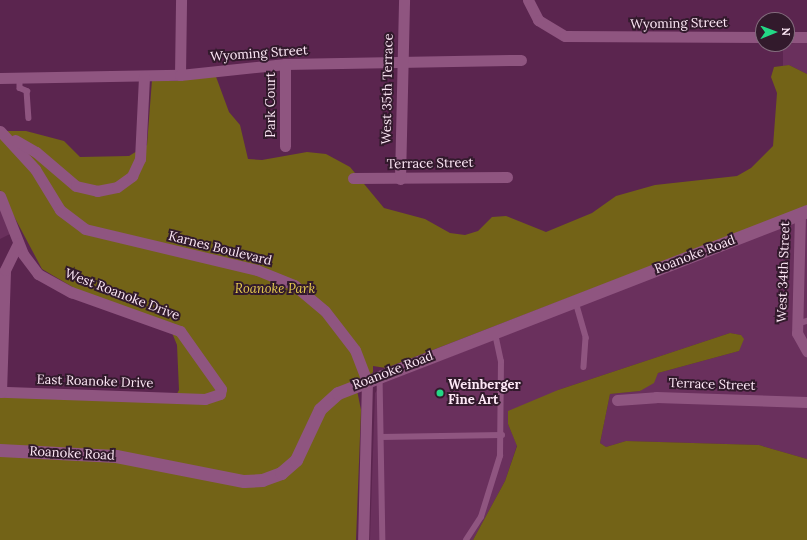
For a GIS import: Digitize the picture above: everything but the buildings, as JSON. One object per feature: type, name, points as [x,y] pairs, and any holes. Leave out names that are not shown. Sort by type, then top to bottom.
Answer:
[{"type":"street","points":[[180,75],[181,0]]},
{"type":"street","name":"West 35th Terrace","points":[[400,179],[404,0]]},
{"type":"street","name":"Wyoming Street","points":[[528,0],[538,20],[548,29],[565,36],[596,39],[755,37]]},
{"type":"street","points":[[795,37],[807,37]]},
{"type":"street","name":"Wyoming Street","points":[[0,78],[20,76],[180,75],[285,64],[521,60]]},
{"type":"street","name":"Park Court","points":[[285,64],[285,146]]},
{"type":"street","points":[[2,132],[36,152],[66,180],[87,189],[117,187],[132,176],[140,159],[144,76]]},
{"type":"street","name":"Karnes Boulevard","points":[[2,132],[35,169],[60,210],[85,229],[257,270],[294,285],[325,311],[355,350],[367,381],[363,540]]},
{"type":"street","name":"Terrace Street","points":[[353,178],[400,179],[507,177]]},
{"type":"street","name":"West Roanoke Drive","points":[[0,196],[18,243],[29,265],[49,282],[180,331],[221,389],[213,398],[189,399]]},
{"type":"street","name":"Roanoke Road","points":[[0,450],[116,456],[244,481],[262,480],[281,473],[296,460],[327,400],[367,381],[576,302],[804,213]]},
{"type":"street","name":"West 34th Street","points":[[804,213],[802,322],[797,333],[807,351]]},
{"type":"street","points":[[1,392],[5,270],[18,243]]},
{"type":"street","name":"East Roanoke Drive","points":[[1,392],[189,399]]},
{"type":"street","name":"Terrace Street","points":[[617,400],[656,397],[807,402]]},
{"type":"lane","points":[[20,76],[20,88],[27,91],[29,118]]},
{"type":"lane","points":[[576,302],[586,338],[584,367]]},
{"type":"lane","points":[[466,540],[481,517],[500,456],[502,435],[501,362],[495,333]]},
{"type":"lane","points":[[380,376],[383,540]]},
{"type":"lane","points":[[381,437],[502,435]]},
{"type":"shaded area","points":[[807,42],[807,74],[789,65],[783,66],[783,52],[795,52],[795,43]]},
{"type":"shaded area","points":[[0,204],[12,233],[0,239]]},
{"type":"shaded area","points":[[807,216],[807,459],[759,445],[626,441],[606,447],[600,443],[610,394],[640,391],[658,373],[739,351],[741,335],[730,333],[558,390],[508,424],[517,445],[505,481],[473,540],[370,540],[375,393],[381,384]]},
{"type":"green space","name":"Roanoke Park","points":[[789,65],[807,74],[807,206],[386,368],[373,366],[373,372],[357,390],[361,410],[356,540],[0,540],[0,396],[172,403],[179,390],[177,345],[168,323],[81,292],[42,269],[0,190],[0,131],[26,131],[64,141],[80,157],[129,156],[147,145],[152,80],[174,81],[215,74],[229,112],[240,125],[248,159],[262,160],[307,152],[326,154],[350,167],[384,208],[425,219],[450,233],[465,235],[478,231],[492,217],[506,216],[546,232],[592,213],[616,196],[655,185],[737,176],[751,168],[773,146],[777,93],[771,77],[774,67]]},
{"type":"green space","points":[[730,333],[741,335],[744,339],[739,351],[658,373],[654,383],[640,391],[610,394],[600,443],[606,447],[626,441],[759,445],[807,459],[807,540],[473,540],[505,481],[517,446],[508,424],[508,411],[558,390]]},
{"type":"place","name":"Weinberger Fine Art","points":[[440,393]]}]
